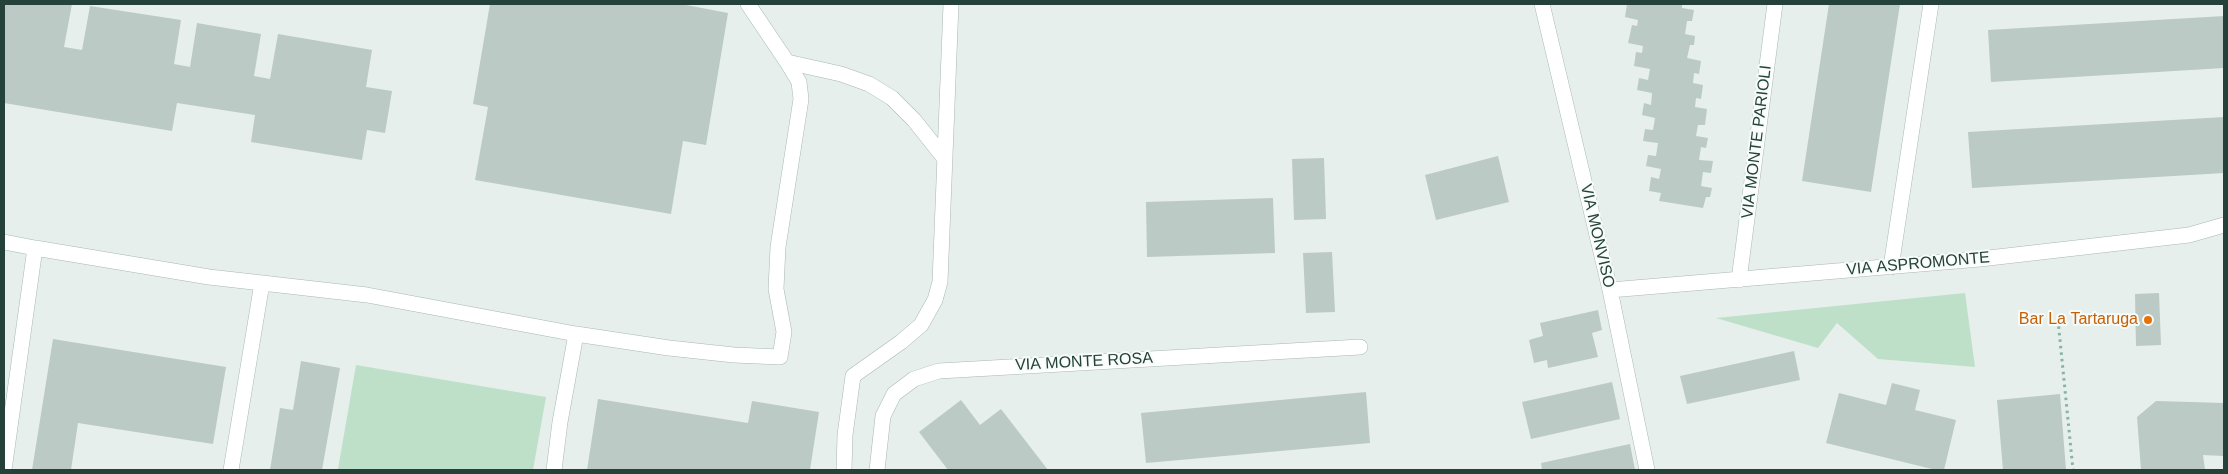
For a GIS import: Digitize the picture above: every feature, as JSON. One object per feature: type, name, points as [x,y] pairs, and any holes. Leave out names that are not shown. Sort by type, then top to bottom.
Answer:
[{"type":"street","points":[[4,242],[209,277],[366,295],[576,334],[669,348],[734,355],[780,357],[784,332],[776,289],[778,247],[801,98],[799,82],[748,4]]},
{"type":"street","points":[[844,470],[845,434],[853,376],[901,342],[921,325],[935,300],[941,267],[951,4]]},
{"type":"street","name":"VIA MONVISO","points":[[1542,4],[1610,290],[1647,470]]},
{"type":"street","name":"VIA MONTE PARIOLI","points":[[1739,280],[1775,4]]},
{"type":"street","points":[[1891,267],[1930,4]]},
{"type":"street","points":[[787,62],[841,74],[869,84],[892,98],[914,120],[944,159]]},
{"type":"street","name":"VIA ASPROMONTE","points":[[1610,290],[1891,267],[2189,235],[2224,225]]},
{"type":"street","points":[[4,470],[35,248]]},
{"type":"street","points":[[231,470],[262,283]]},
{"type":"street","points":[[554,470],[560,422],[576,334]]},
{"type":"street","name":"VIA MONTE ROSA","points":[[877,470],[883,416],[894,394],[914,379],[939,371],[1360,347]]},
{"type":"path","points":[[2058,320],[2073,470]]},
{"type":"green space","points":[[1965,293],[1975,367],[1878,359],[1837,323],[1818,348],[1716,318]]},
{"type":"green space","points":[[356,365],[546,397],[533,470],[338,469]]},
{"type":"building","points":[[4,4],[72,4],[64,47],[82,50],[90,6],[181,20],[174,64],[190,67],[197,23],[261,34],[254,76],[270,79],[278,34],[372,50],[366,87],[392,91],[385,133],[367,130],[362,160],[251,142],[255,115],[177,103],[172,131],[4,103]]},
{"type":"building","points":[[490,4],[686,4],[728,13],[706,145],[683,141],[671,214],[475,180],[488,107],[473,104]]},
{"type":"building","points":[[1627,4],[1682,4],[1682,8],[1694,10],[1692,21],[1687,21],[1685,34],[1695,36],[1694,45],[1690,45],[1687,58],[1701,61],[1699,74],[1694,73],[1693,83],[1703,85],[1701,99],[1696,98],[1695,107],[1707,109],[1705,125],[1698,125],[1696,136],[1708,138],[1706,148],[1701,147],[1699,160],[1713,161],[1711,173],[1703,172],[1701,186],[1712,188],[1710,197],[1706,197],[1703,208],[1659,201],[1661,193],[1649,191],[1651,177],[1659,179],[1661,169],[1646,166],[1648,155],[1656,156],[1658,143],[1643,141],[1645,129],[1653,130],[1655,118],[1642,115],[1644,103],[1651,105],[1652,93],[1637,90],[1639,78],[1648,80],[1650,69],[1634,66],[1636,52],[1642,53],[1643,46],[1628,43],[1632,25],[1637,26],[1638,20],[1625,17]]},
{"type":"building","points":[[1829,4],[1900,4],[1871,192],[1802,181]]},
{"type":"building","points":[[2224,16],[2224,68],[1991,82],[1988,30]]},
{"type":"building","points":[[2224,117],[2224,173],[1972,188],[1968,132]]},
{"type":"building","points":[[1498,156],[1509,202],[1436,220],[1425,175]]},
{"type":"building","points":[[1324,158],[1326,219],[1294,220],[1292,159]]},
{"type":"building","points":[[1273,198],[1275,253],[1147,257],[1146,202]]},
{"type":"building","points":[[1332,252],[1335,312],[1306,313],[1303,253]]},
{"type":"building","name":"Bar La Tartaruga","points":[[2159,293],[2161,345],[2136,346],[2135,294]]},
{"type":"building","points":[[1598,310],[1602,330],[1592,333],[1598,357],[1548,368],[1547,360],[1534,363],[1529,340],[1543,336],[1540,323]]},
{"type":"building","points":[[53,339],[226,367],[213,444],[78,423],[71,470],[32,470]]},
{"type":"building","points":[[1794,351],[1800,380],[1687,404],[1680,376]]},
{"type":"building","points":[[301,361],[340,368],[322,470],[270,470],[280,408],[293,410]]},
{"type":"building","points":[[1612,382],[1620,419],[1531,439],[1522,402]]},
{"type":"building","points":[[1892,383],[1920,390],[1915,410],[1956,420],[1944,470],[1936,470],[1826,443],[1839,393],[1886,405]]},
{"type":"building","points":[[1366,392],[1370,443],[1146,463],[1141,413]]},
{"type":"building","points":[[2060,394],[2066,470],[2003,470],[1997,400]]},
{"type":"building","points":[[598,399],[748,423],[752,401],[819,412],[810,470],[587,470]]},
{"type":"building","points":[[961,400],[980,425],[1001,409],[1048,470],[948,470],[919,432]]},
{"type":"building","points":[[2156,401],[2224,403],[2224,456],[2203,455],[2205,470],[2141,470],[2137,417]]},
{"type":"building","points":[[1630,444],[1635,470],[1542,470],[1541,463]]},
{"type":"place","name":"Bar La Tartaruga","points":[[2148,320]]}]
